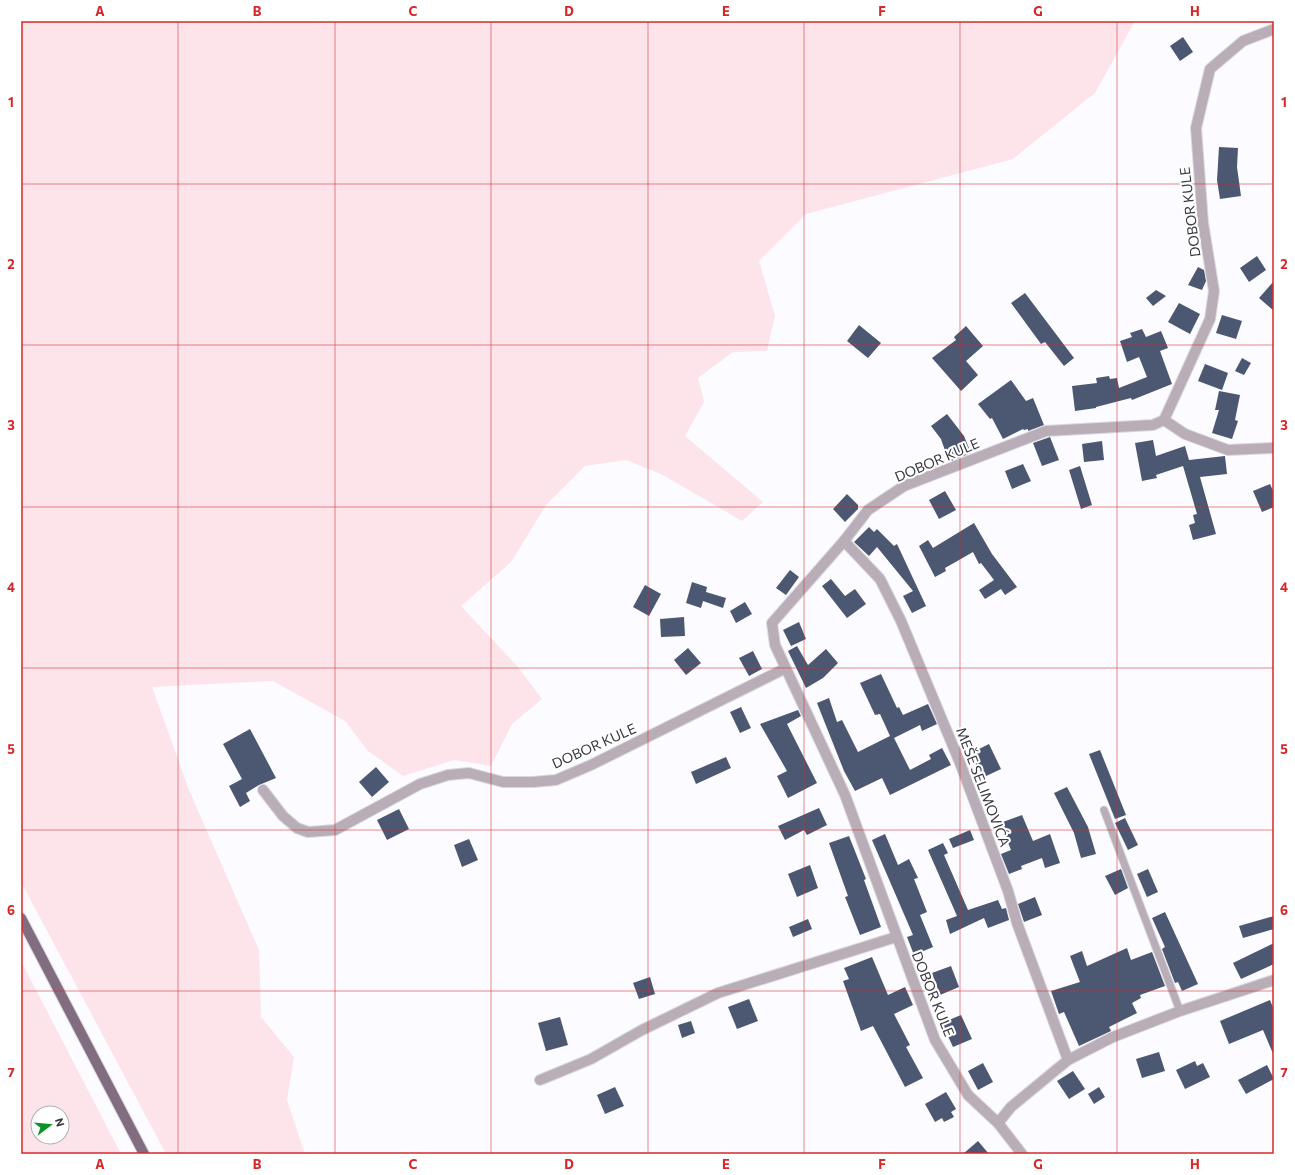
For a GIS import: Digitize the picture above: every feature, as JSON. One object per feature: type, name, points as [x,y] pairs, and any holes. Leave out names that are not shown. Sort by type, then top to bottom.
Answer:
[{"type":"main road","points":[[21,918],[144,1154]]},
{"type":"street","name":"DOBOR KULE","points":[[1022,1154],[998,1123],[968,1095],[934,1040],[845,795],[784,669],[774,645],[772,622],[844,541],[868,510],[904,486],[1046,430],[1153,425],[1164,420],[1210,319],[1214,291],[1203,223],[1196,128],[1210,70],[1243,41],[1274,29]]},
{"type":"street","points":[[1164,420],[1185,434],[1228,450],[1274,448]]},
{"type":"street","name":"MEŠE SELIMOVIĆA","points":[[844,541],[880,579],[901,621],[963,770],[1008,890],[1017,923],[1068,1060]]},
{"type":"street","name":"DOBOR KULE","points":[[263,790],[283,816],[297,828],[308,832],[335,830],[414,787],[448,775],[469,773],[503,782],[556,780],[591,765],[784,669]]},
{"type":"street","points":[[540,1080],[591,1059],[642,1030],[718,993],[896,937]]},
{"type":"street","points":[[998,1123],[1012,1107],[1068,1060],[1113,1037],[1180,1011],[1274,980]]},
{"type":"lane","points":[[1104,810],[1180,1011]]},
{"type":"shaded area","points":[[21,21],[1135,21],[1095,93],[1013,159],[806,214],[759,261],[775,316],[767,351],[733,352],[698,378],[704,402],[685,436],[763,502],[742,521],[663,475],[626,460],[585,466],[546,505],[511,562],[461,606],[518,667],[542,699],[512,724],[491,766],[454,760],[403,776],[368,751],[345,721],[273,681],[152,687],[189,790],[259,950],[261,1017],[294,1057],[287,1100],[305,1154],[166,1154],[21,882]]},
{"type":"shaded area","points":[[21,961],[121,1154],[21,1154]]},
{"type":"building","points":[[1183,37],[1193,52],[1180,61],[1170,46]]},
{"type":"building","points":[[1219,147],[1238,148],[1237,167],[1241,196],[1220,199],[1217,180]]},
{"type":"building","points":[[1257,256],[1266,270],[1249,282],[1240,268]]},
{"type":"building","points":[[1198,267],[1204,270],[1206,281],[1202,290],[1188,285]]},
{"type":"building","points":[[1274,281],[1274,311],[1259,298]]},
{"type":"building","points":[[1156,290],[1166,296],[1153,306],[1146,298]]},
{"type":"building","points":[[1025,293],[1074,358],[1064,366],[1045,342],[1041,344],[1011,303]]},
{"type":"building","points":[[1179,303],[1200,314],[1190,334],[1168,322]]},
{"type":"building","points":[[1222,315],[1242,321],[1236,339],[1216,333]]},
{"type":"building","points":[[859,325],[881,343],[868,358],[847,341]]},
{"type":"building","points":[[966,326],[983,346],[966,361],[978,375],[961,391],[932,358],[956,340],[954,337]]},
{"type":"building","points":[[1142,329],[1146,337],[1161,331],[1168,348],[1160,351],[1172,384],[1132,400],[1131,398],[1096,408],[1075,411],[1072,386],[1097,383],[1096,378],[1109,376],[1110,379],[1117,378],[1119,388],[1147,377],[1139,357],[1127,362],[1120,341],[1132,337],[1130,333]]},
{"type":"building","points":[[1242,358],[1251,363],[1244,375],[1235,371]]},
{"type":"building","points":[[1205,364],[1228,373],[1222,390],[1198,381]]},
{"type":"building","points":[[1011,380],[1026,401],[1033,398],[1044,425],[1028,431],[1028,429],[1023,429],[1003,439],[992,418],[990,419],[978,404]]},
{"type":"building","points":[[1219,391],[1240,395],[1235,420],[1238,421],[1232,439],[1212,433],[1219,410],[1215,410]]},
{"type":"building","points":[[947,414],[964,436],[971,453],[949,462],[941,439],[931,426]]},
{"type":"building","points":[[1050,437],[1059,460],[1042,466],[1033,443]]},
{"type":"building","points":[[1153,440],[1156,456],[1185,446],[1189,460],[1225,456],[1227,474],[1200,477],[1216,534],[1193,540],[1189,525],[1195,523],[1193,515],[1197,514],[1183,466],[1156,475],[1157,478],[1142,481],[1135,443]]},
{"type":"building","points":[[1102,441],[1104,460],[1084,462],[1082,444]]},
{"type":"building","points":[[1023,464],[1031,481],[1012,489],[1005,471]]},
{"type":"building","points":[[1080,466],[1092,505],[1081,509],[1069,470]]},
{"type":"building","points":[[1270,484],[1274,493],[1274,507],[1262,512],[1253,491]]},
{"type":"building","points":[[945,491],[956,510],[939,519],[929,500]]},
{"type":"building","points":[[847,494],[858,505],[858,509],[845,522],[833,509]]},
{"type":"building","points":[[974,523],[992,554],[1017,587],[1005,595],[1001,589],[985,599],[979,590],[994,580],[981,563],[979,564],[973,552],[945,568],[946,571],[935,577],[919,546],[928,540],[933,548]]},
{"type":"building","points":[[869,527],[874,532],[877,529],[894,546],[897,544],[926,606],[912,613],[903,596],[913,591],[877,547],[869,556],[854,542]]},
{"type":"building","points":[[790,570],[799,577],[786,595],[776,588]]},
{"type":"building","points":[[831,579],[845,596],[855,589],[866,604],[847,618],[822,586]]},
{"type":"building","points":[[692,582],[707,587],[706,592],[726,598],[723,608],[703,601],[701,608],[686,603]]},
{"type":"building","points":[[645,585],[661,594],[649,616],[633,607]]},
{"type":"building","points":[[745,602],[752,614],[736,623],[730,611]]},
{"type":"building","points":[[684,617],[685,636],[661,637],[660,619]]},
{"type":"building","points":[[799,622],[806,639],[791,646],[783,630]]},
{"type":"building","points":[[797,646],[808,665],[826,649],[838,663],[823,678],[806,688],[788,651]]},
{"type":"building","points":[[688,648],[701,663],[686,675],[674,660]]},
{"type":"building","points":[[753,651],[762,669],[749,676],[739,658]]},
{"type":"building","points":[[881,674],[897,708],[899,707],[903,715],[928,704],[937,724],[922,731],[920,725],[894,738],[910,770],[931,759],[929,755],[942,748],[951,765],[890,795],[882,778],[855,791],[844,771],[817,703],[829,698],[837,722],[842,720],[858,752],[890,736],[880,714],[875,715],[860,683]]},
{"type":"building","points":[[741,707],[751,728],[740,733],[730,712]]},
{"type":"building","points":[[798,710],[801,716],[787,724],[817,783],[788,798],[777,776],[787,771],[760,724]]},
{"type":"building","points":[[250,729],[276,778],[259,785],[246,793],[250,801],[240,807],[229,786],[242,779],[223,744]]},
{"type":"building","points":[[989,744],[1001,769],[982,778],[971,753]]},
{"type":"building","points":[[1100,750],[1126,815],[1115,819],[1089,754]]},
{"type":"building","points":[[726,757],[731,768],[696,784],[691,772]]},
{"type":"building","points":[[376,767],[389,782],[372,797],[359,782]]},
{"type":"building","points":[[1067,787],[1088,827],[1096,854],[1081,858],[1074,833],[1054,793]]},
{"type":"building","points":[[819,808],[827,825],[807,835],[804,830],[785,840],[778,826]]},
{"type":"building","points":[[399,809],[409,829],[387,840],[377,820]]},
{"type":"building","points":[[1022,815],[1033,841],[1050,834],[1060,863],[1045,868],[1042,858],[1021,866],[1022,869],[1009,874],[1001,854],[1011,850],[1000,823]]},
{"type":"building","points":[[1125,818],[1138,845],[1128,850],[1115,823]]},
{"type":"building","points":[[970,830],[974,840],[953,848],[949,839]]},
{"type":"building","points":[[885,834],[898,865],[909,859],[918,878],[914,879],[927,912],[920,915],[933,947],[914,955],[907,937],[913,935],[872,840]]},
{"type":"building","points":[[849,836],[866,879],[864,880],[881,927],[860,935],[845,897],[848,896],[829,843]]},
{"type":"building","points":[[469,839],[478,860],[462,867],[454,845]]},
{"type":"building","points":[[943,843],[948,853],[944,855],[968,910],[998,900],[1002,909],[1006,908],[1009,920],[988,928],[984,918],[950,934],[946,920],[957,916],[928,850]]},
{"type":"building","points":[[810,865],[818,888],[797,897],[788,874]]},
{"type":"building","points":[[1121,869],[1128,888],[1115,895],[1105,876]]},
{"type":"building","points":[[1148,869],[1158,892],[1147,897],[1137,874]]},
{"type":"building","points":[[1035,897],[1042,915],[1024,922],[1018,904]]},
{"type":"building","points":[[1165,912],[1198,984],[1182,991],[1178,982],[1175,983],[1162,949],[1165,947],[1152,918]]},
{"type":"building","points":[[1274,916],[1274,929],[1243,938],[1239,926]]},
{"type":"building","points":[[808,919],[812,929],[793,937],[789,927]]},
{"type":"building","points":[[1274,943],[1274,964],[1241,979],[1233,963]]},
{"type":"building","points":[[1127,948],[1131,960],[1152,952],[1165,986],[1140,995],[1141,998],[1132,1003],[1137,1013],[1109,1027],[1111,1031],[1079,1046],[1064,1012],[1059,1014],[1051,991],[1080,982],[1070,956],[1082,951],[1087,966]]},
{"type":"building","points":[[872,957],[888,995],[905,987],[913,1005],[894,1014],[910,1045],[906,1047],[923,1078],[905,1087],[873,1026],[861,1031],[843,981],[849,979],[844,968]]},
{"type":"building","points":[[951,966],[959,987],[940,995],[932,973]]},
{"type":"building","points":[[650,977],[655,994],[639,999],[633,983]]},
{"type":"building","points":[[749,999],[758,1021],[737,1029],[728,1007]]},
{"type":"building","points":[[1270,1000],[1274,1010],[1274,1056],[1263,1030],[1229,1044],[1220,1021]]},
{"type":"building","points":[[961,1015],[972,1039],[953,1047],[942,1023]]},
{"type":"building","points":[[560,1017],[568,1045],[546,1051],[538,1023]]},
{"type":"building","points":[[691,1021],[695,1033],[682,1038],[678,1025]]},
{"type":"building","points":[[1159,1052],[1165,1071],[1142,1078],[1136,1059]]},
{"type":"building","points":[[1195,1061],[1197,1066],[1203,1063],[1210,1077],[1185,1089],[1176,1070]]},
{"type":"building","points":[[983,1063],[993,1082],[978,1090],[968,1071]]},
{"type":"building","points":[[1267,1065],[1274,1079],[1246,1094],[1238,1080]]},
{"type":"building","points":[[1073,1071],[1085,1089],[1069,1099],[1057,1081]]},
{"type":"building","points":[[615,1087],[624,1106],[605,1114],[597,1095]]},
{"type":"building","points":[[1099,1087],[1105,1097],[1094,1104],[1088,1094]]},
{"type":"building","points":[[946,1092],[956,1109],[951,1112],[954,1117],[944,1122],[942,1118],[935,1122],[925,1104]]},
{"type":"building","points":[[978,1141],[989,1154],[963,1154]]}]
